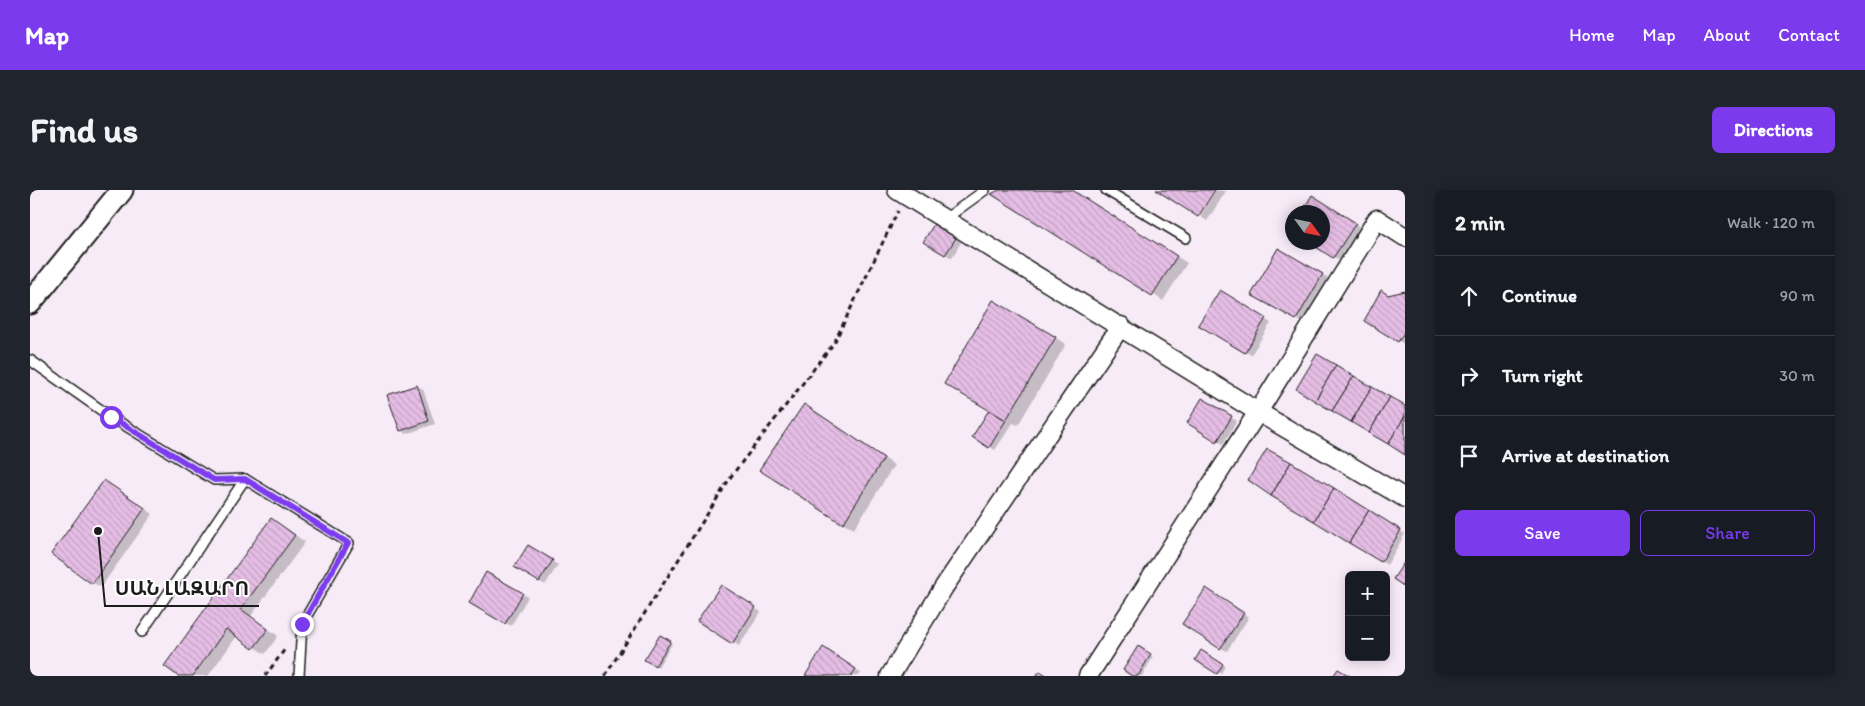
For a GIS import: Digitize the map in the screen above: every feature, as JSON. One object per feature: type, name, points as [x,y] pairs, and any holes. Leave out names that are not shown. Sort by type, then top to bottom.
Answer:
[{"type":"street","points":[[30,303],[122,190]]},
{"type":"street","points":[[901,193],[1121,326],[1258,412],[1405,498]]},
{"type":"street","points":[[1088,676],[1258,412],[1376,219],[1405,237]]},
{"type":"street","points":[[890,676],[944,587],[1121,326]]},
{"type":"lane","points":[[945,219],[985,190]]},
{"type":"lane","points":[[1106,190],[1186,238]]},
{"type":"lane","points":[[30,360],[111,417],[214,480],[245,479],[348,543],[302,624],[299,676]]},
{"type":"lane","points":[[142,632],[245,479]]},
{"type":"path","points":[[605,676],[732,475],[834,343],[901,193]]},
{"type":"building","points":[[999,190],[1072,190],[1177,256],[1152,296],[991,194]]},
{"type":"building","points":[[1156,190],[1215,190],[1198,217]]},
{"type":"building","points":[[1312,195],[1328,205],[1306,205]]},
{"type":"building","points":[[1330,206],[1356,223],[1333,258],[1320,250],[1330,250]]},
{"type":"building","points":[[934,224],[956,238],[945,255],[923,242]]},
{"type":"building","points":[[1278,248],[1323,274],[1296,320],[1251,295]]},
{"type":"building","points":[[1220,290],[1266,318],[1245,353],[1198,325]]},
{"type":"building","points":[[1381,290],[1388,295],[1405,291],[1405,331],[1398,342],[1364,321]]},
{"type":"building","points":[[993,300],[1056,337],[1006,420],[944,384]]},
{"type":"building","points":[[1317,354],[1336,365],[1315,401],[1296,389]]},
{"type":"building","points":[[1336,365],[1354,376],[1332,411],[1315,401]]},
{"type":"building","points":[[1354,376],[1372,387],[1351,422],[1332,411]]},
{"type":"building","points":[[417,385],[429,421],[400,431],[387,395]]},
{"type":"building","points":[[1372,387],[1390,397],[1369,433],[1351,422]]},
{"type":"building","points":[[1390,397],[1405,406],[1405,416],[1388,444],[1369,433]]},
{"type":"building","points":[[1202,398],[1232,416],[1217,442],[1187,423]]},
{"type":"building","points":[[804,404],[884,458],[843,524],[759,470]]},
{"type":"building","points":[[989,410],[1006,420],[989,448],[972,437]]},
{"type":"building","points":[[1405,416],[1405,455],[1388,444]]},
{"type":"building","points":[[1267,449],[1291,462],[1271,496],[1248,480]]},
{"type":"building","points":[[1291,462],[1334,488],[1314,521],[1271,496]]},
{"type":"building","points":[[104,480],[145,508],[92,584],[51,554]]},
{"type":"building","points":[[1334,488],[1369,510],[1349,543],[1314,521]]},
{"type":"building","points":[[1369,510],[1401,530],[1381,562],[1349,543]]},
{"type":"building","points":[[271,518],[295,535],[241,609],[268,629],[253,649],[226,629],[193,676],[178,676],[164,666]]},
{"type":"building","points":[[528,545],[553,560],[539,582],[514,567]]},
{"type":"building","points":[[1405,561],[1405,587],[1393,579]]},
{"type":"building","points":[[486,572],[523,593],[505,624],[469,603]]},
{"type":"building","points":[[721,585],[756,607],[732,644],[697,621]]},
{"type":"building","points":[[1206,588],[1244,613],[1220,649],[1182,624]]},
{"type":"building","points":[[660,635],[671,641],[655,666],[644,660]]},
{"type":"building","points":[[1138,646],[1151,654],[1138,676],[1132,676],[1123,670]]},
{"type":"building","points":[[823,647],[856,669],[851,676],[805,676]]},
{"type":"building","points":[[1201,650],[1223,664],[1217,674],[1195,660]]},
{"type":"building","points":[[1338,669],[1350,676],[1333,676]]},
{"type":"building","points":[[1040,671],[1048,676],[1036,676]]},
{"type":"place","name":"ՍԱՆ ԼԱԶԱՐՈ","points":[[98,531]]},
{"type":"route","points":[[111,417],[214,480],[245,479],[348,543],[302,624]]}]
